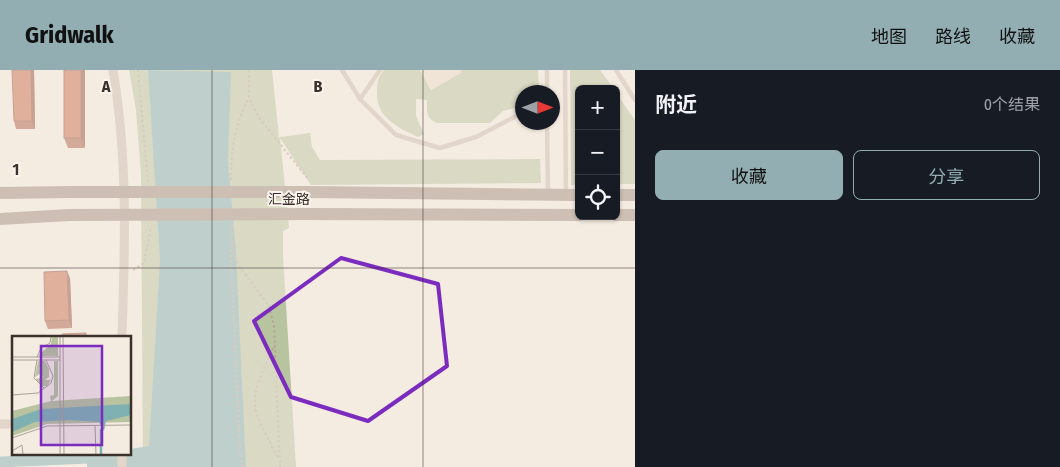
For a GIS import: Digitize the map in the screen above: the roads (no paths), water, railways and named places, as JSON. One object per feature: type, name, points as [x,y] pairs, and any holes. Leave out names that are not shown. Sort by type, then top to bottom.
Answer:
[{"type":"main road","name":"汇金路","points":[[0,193],[306,192],[572,195]]},
{"type":"main road","points":[[620,195],[635,195]]},
{"type":"main road","name":"汇金路","points":[[0,218],[69,215],[575,215]]},
{"type":"main road","points":[[620,215],[635,215]]},
{"type":"street","points":[[113,70],[120,120],[124,275],[122,336]]},
{"type":"street","points":[[122,454],[122,467]]},
{"type":"lane","points":[[342,70],[360,99],[396,135],[440,148],[476,137],[515,117]]},
{"type":"lane","points":[[360,99],[380,70]]},
{"type":"lane","points":[[547,70],[547,85]]},
{"type":"lane","points":[[565,70],[572,195]]},
{"type":"lane","points":[[616,70],[635,100]]},
{"type":"lane","points":[[547,130],[548,195]]},
{"type":"water","points":[[148,70],[231,72],[228,160],[236,254],[246,467],[87,467],[87,462],[106,454],[131,454],[131,449],[149,446],[160,261]]},
{"type":"waterway","points":[[0,462],[111,457]]}]
